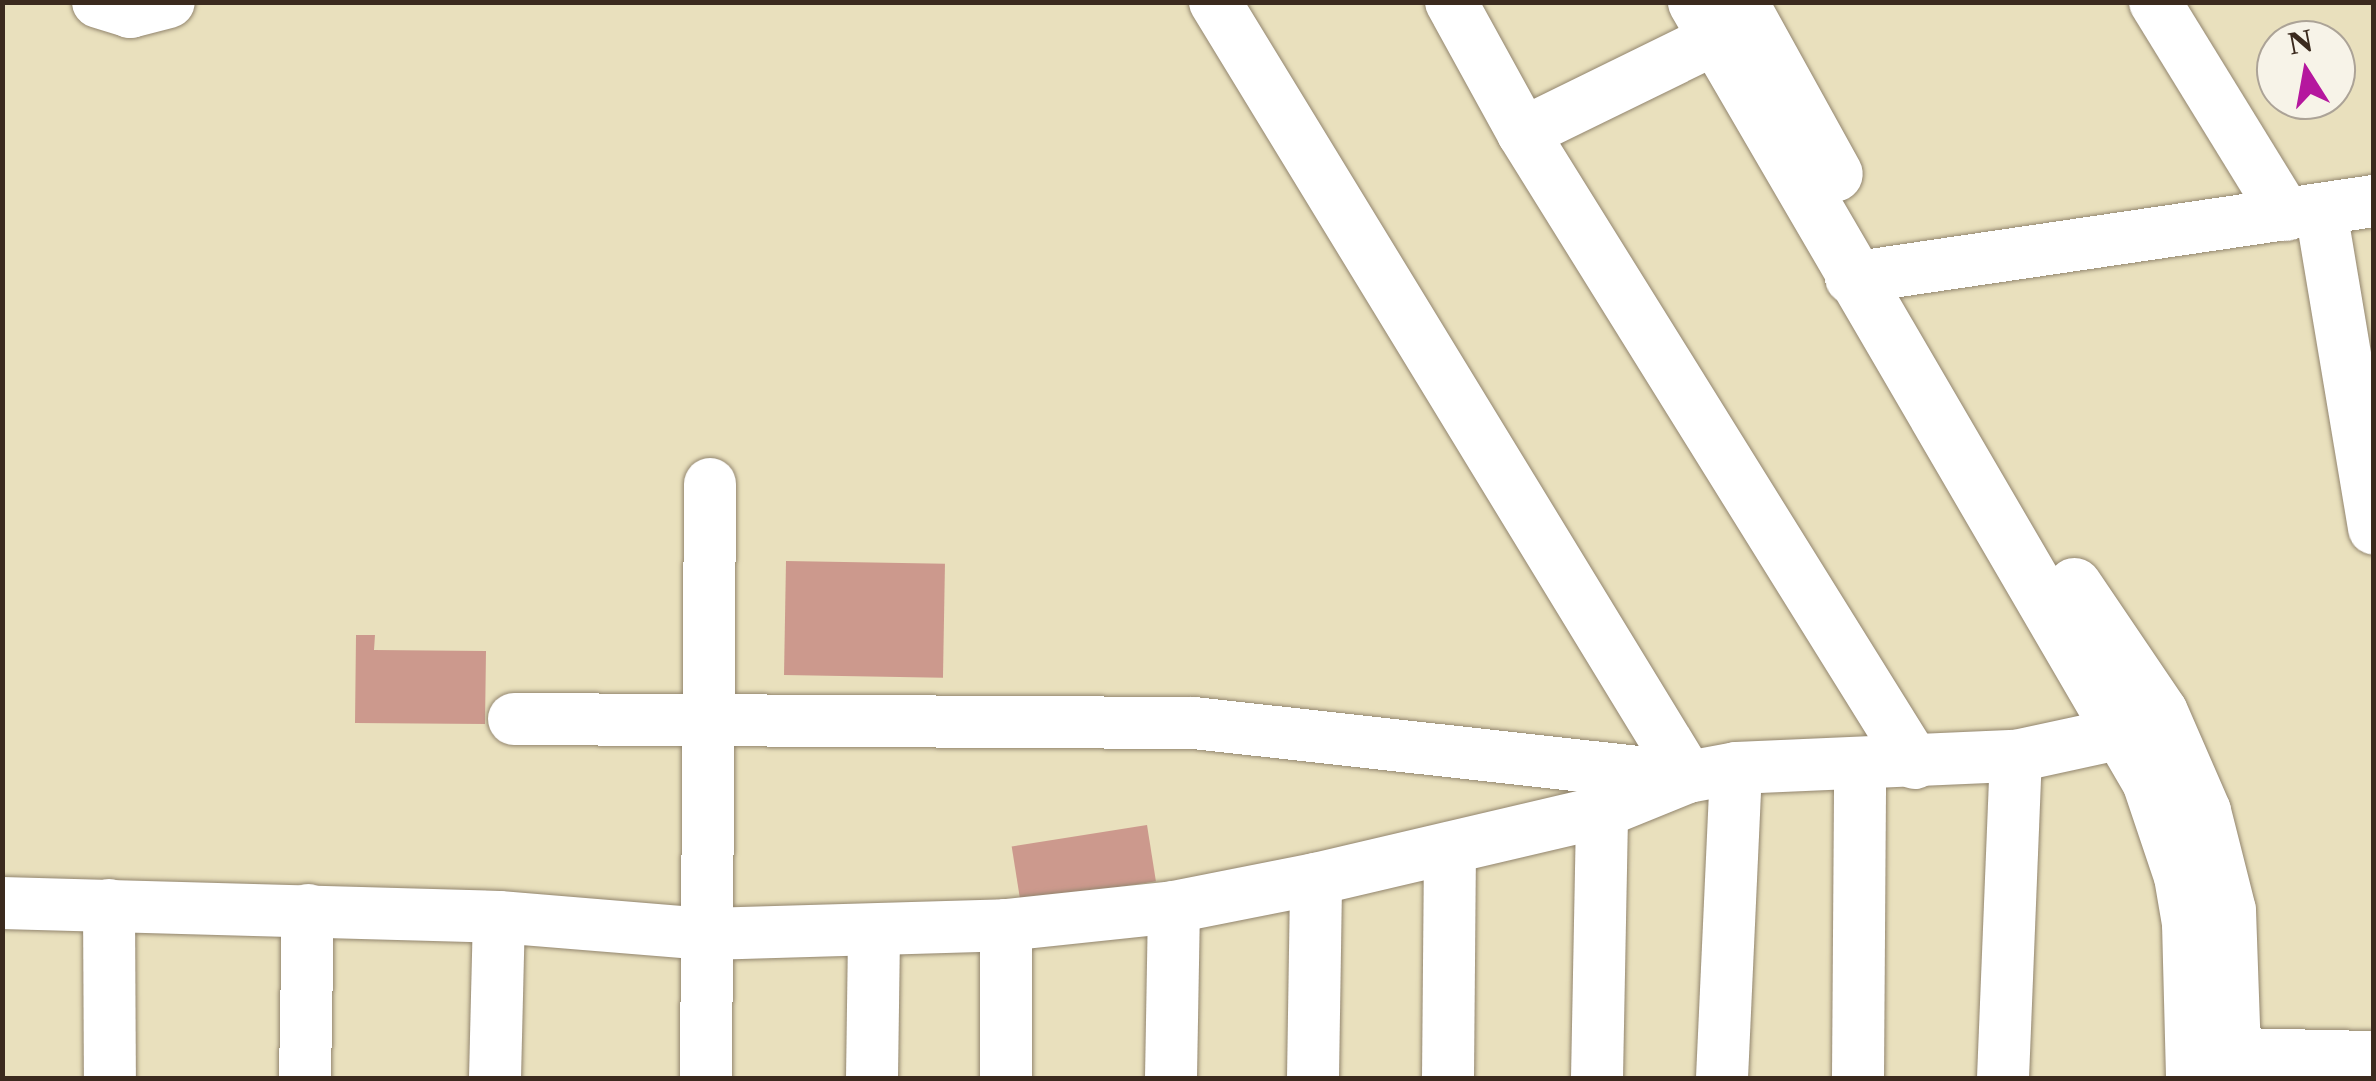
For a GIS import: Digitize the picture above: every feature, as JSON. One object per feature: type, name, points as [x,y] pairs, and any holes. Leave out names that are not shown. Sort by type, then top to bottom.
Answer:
[{"type":"highway","points":[[1716,14],[2141,723],[2149,781],[2181,876],[2194,975],[2232,1067]]},
{"type":"street","points":[[98,2],[130,12],[169,2]]},
{"type":"street","points":[[1215,2],[1712,773],[1722,1078]]},
{"type":"street","points":[[1451,2],[1523,133],[1915,763]]},
{"type":"street","points":[[2154,2],[2304,213],[2374,529]]},
{"type":"street","points":[[1523,133],[1716,14]]},
{"type":"street","points":[[1871,275],[2374,201]]},
{"type":"street","points":[[706,1078],[710,484]]},
{"type":"street","points":[[514,719],[708,716],[1194,723],[1712,773],[2016,756],[2141,723]]},
{"type":"street","points":[[2003,1078],[2016,756]]},
{"type":"street","points":[[1858,1078],[1860,765]]},
{"type":"street","points":[[2,903],[499,917],[707,934],[874,932],[1006,925],[1174,907],[1316,879],[1602,812],[1712,773]]},
{"type":"street","points":[[1597,1078],[1602,812]]},
{"type":"street","points":[[1448,1078],[1450,848]]},
{"type":"street","points":[[1313,1078],[1316,879]]},
{"type":"street","points":[[109,905],[110,1078]]},
{"type":"street","points":[[1171,1078],[1174,907]]},
{"type":"street","points":[[305,1078],[308,910]]},
{"type":"street","points":[[495,1078],[499,917]]},
{"type":"street","points":[[1006,925],[1006,1078]]},
{"type":"street","points":[[872,1078],[874,932]]},
{"type":"street","points":[[2232,1067],[2374,1057]]},
{"type":"building","points":[[786,561],[945,564],[943,678],[784,675]]},
{"type":"building","points":[[356,635],[375,635],[374,650],[486,651],[485,724],[355,723]]},
{"type":"building","points":[[1147,825],[1156,881],[1021,903],[1012,846]]}]
